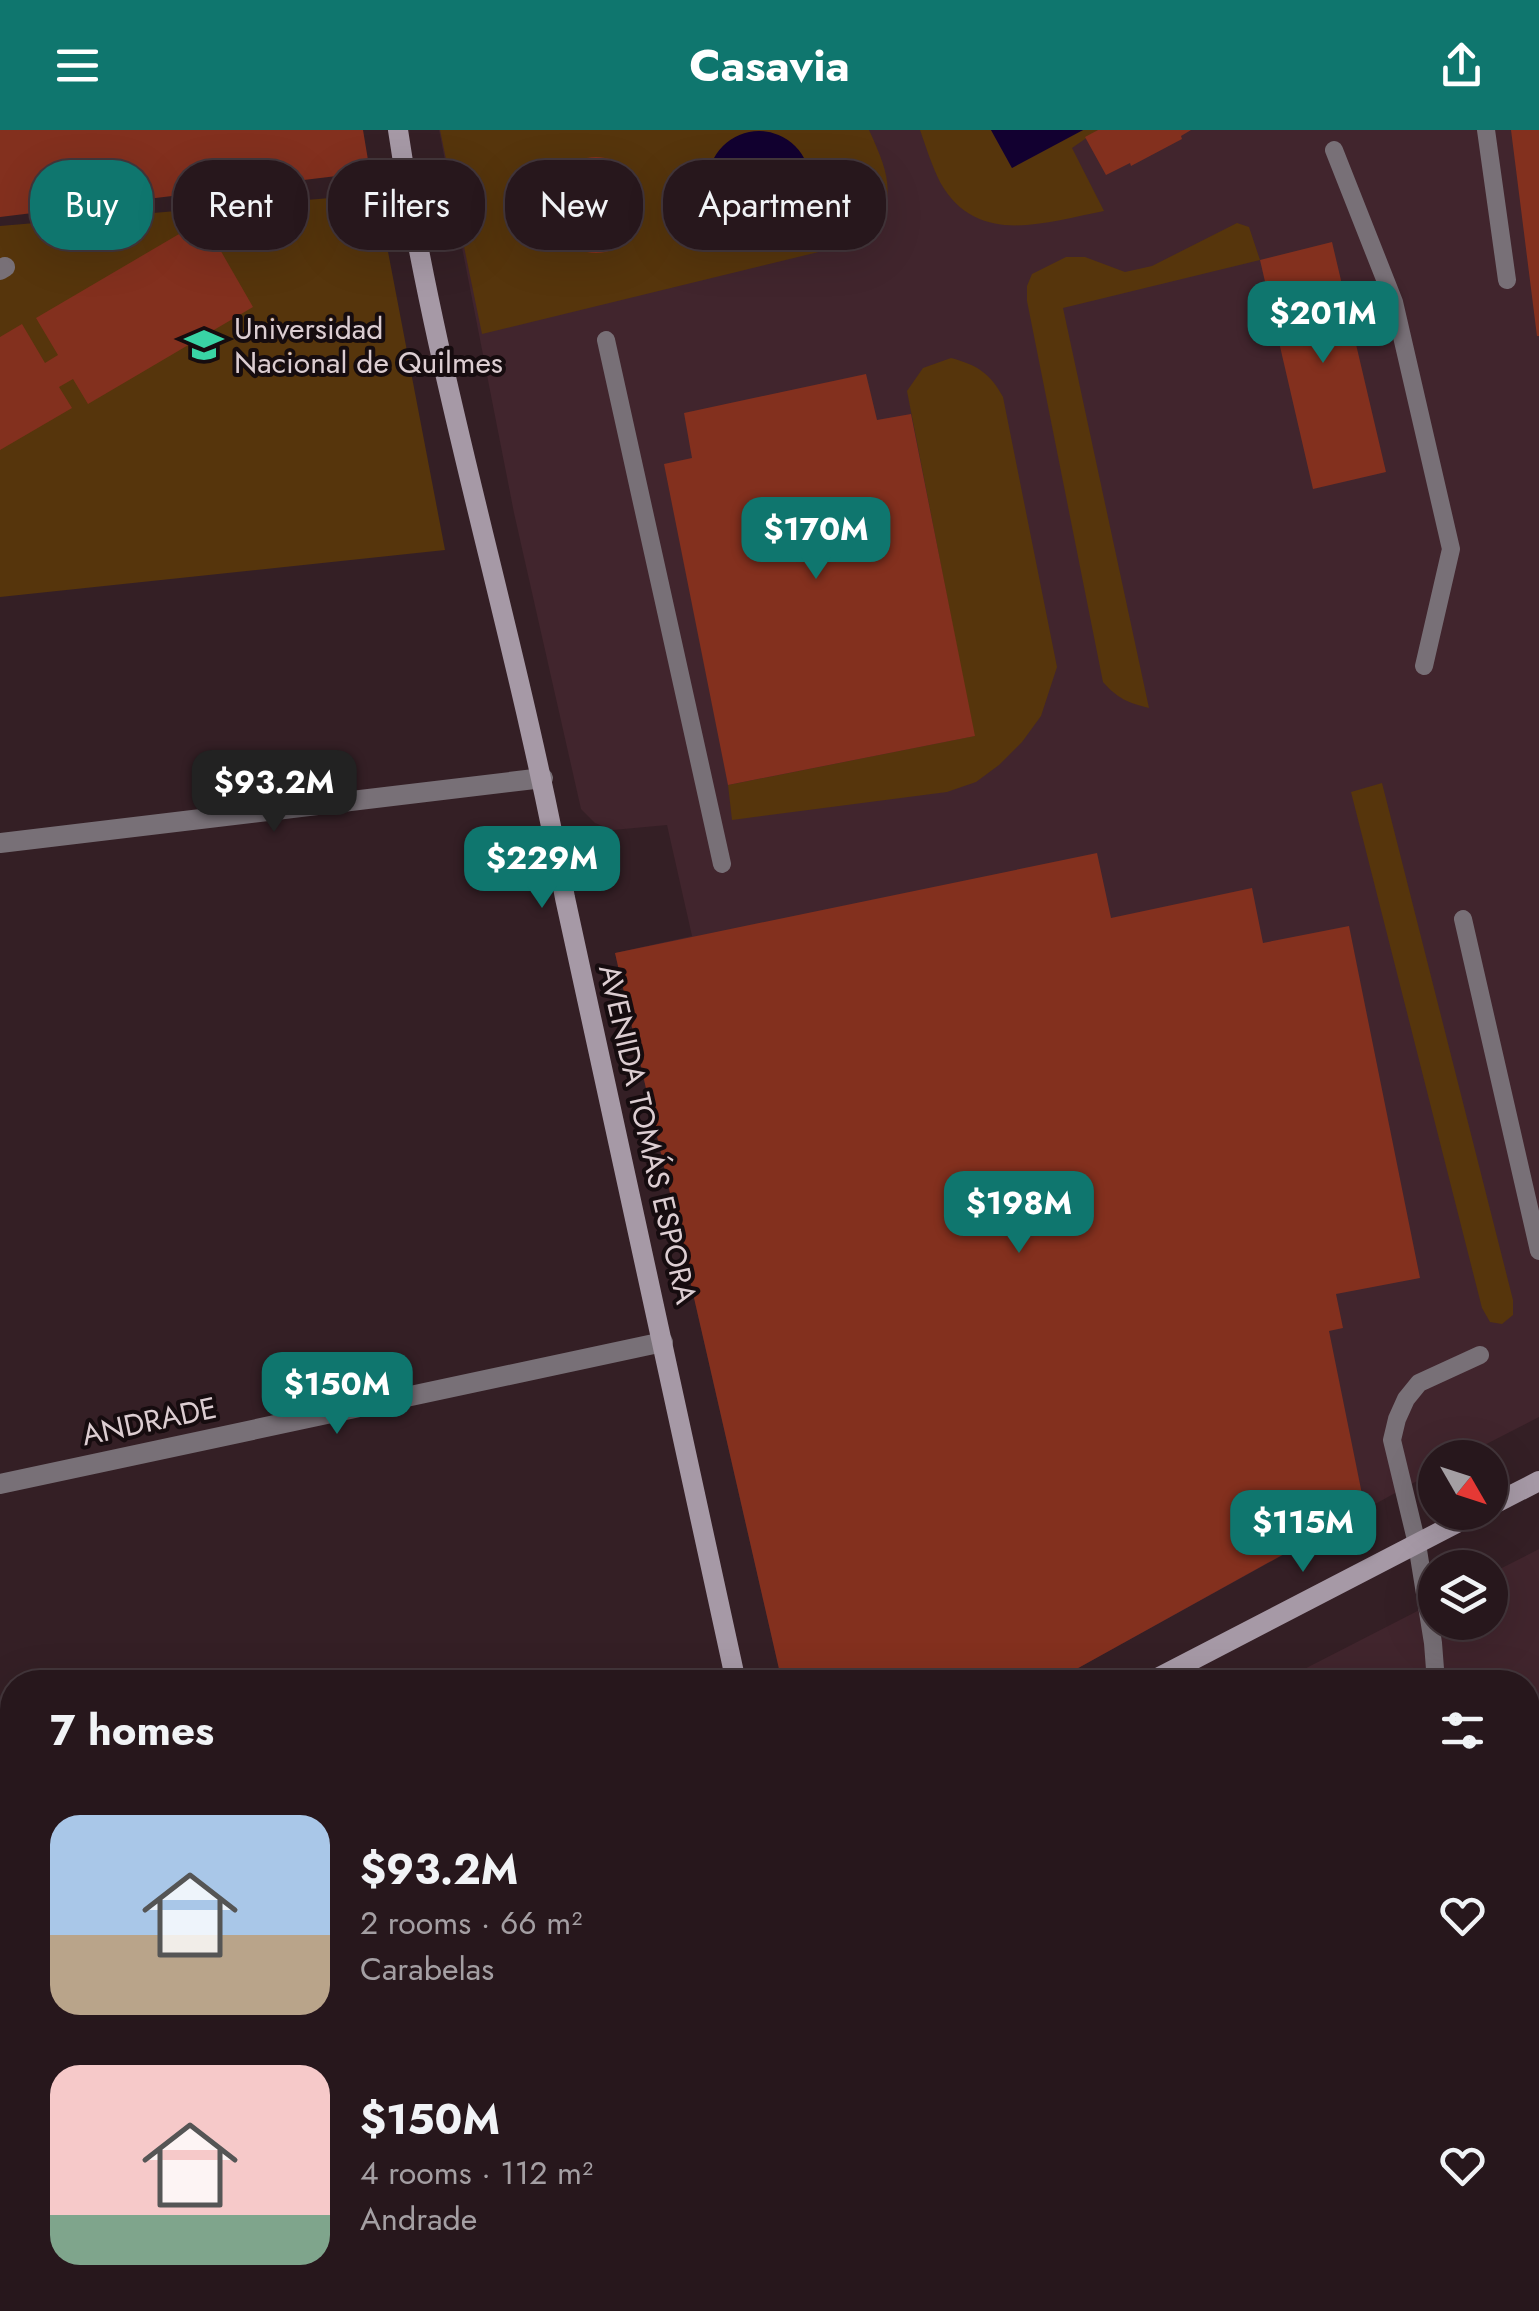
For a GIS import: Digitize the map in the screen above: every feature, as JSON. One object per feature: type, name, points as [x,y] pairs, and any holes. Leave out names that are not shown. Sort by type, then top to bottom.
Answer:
[{"type":"main road","name":"AVENIDA TOMÁS ESPORA","points":[[398,130],[422,270],[543,778],[565,898],[733,1670]]},
{"type":"main road","points":[[1508,1496],[1539,1480]]},
{"type":"main road","points":[[1173,1670],[1444,1530]]},
{"type":"street","points":[[0,842],[543,778]]},
{"type":"street","name":"ANDRADE","points":[[0,1484],[663,1342]]},
{"type":"lane","points":[[1486,130],[1507,280]]},
{"type":"lane","points":[[1334,150],[1394,302],[1450,549],[1424,666]]},
{"type":"lane","points":[[606,340],[722,864]]},
{"type":"lane","points":[[1463,919],[1539,1251]]},
{"type":"lane","points":[[1435,1670],[1417,1544],[1392,1440],[1406,1399],[1420,1383],[1480,1356]]},
{"type":"shaded area","points":[[439,130],[1539,130],[1539,1417],[1494,1440],[1418,1440],[1418,1480],[1075,1670],[779,1670],[615,953],[692,936],[667,825],[613,830],[595,823],[581,809],[514,513],[462,250],[485,250],[485,160],[445,160]]},
{"type":"shaded area","points":[[440,130],[869,130],[881,160],[663,160],[663,250],[827,250],[482,334],[465,250],[485,250],[485,160],[446,160]]},
{"type":"shaded area","points":[[920,130],[991,130],[1012,168],[1083,130],[1098,130],[1072,148],[1104,211],[1014,225],[973,216],[955,203],[940,182]]},
{"type":"shaded area","points":[[991,130],[1083,130],[1012,168]]},
{"type":"shaded area","points":[[759,131],[779,134],[806,160],[712,160],[730,139]]},
{"type":"shaded area","name":"Universidad Nacional de Quilmes","points":[[328,198],[328,250],[388,250],[445,550],[0,597],[0,226],[30,223],[30,250],[153,250],[153,213],[173,211],[173,250],[308,250],[308,200]]},
{"type":"shaded area","points":[[1237,223],[1249,227],[1260,260],[1063,308],[1149,708],[1123,699],[1103,682],[1027,286],[1032,274],[1066,257],[1085,257],[1125,272],[1152,266]]},
{"type":"shaded area","points":[[951,358],[982,371],[1003,397],[1057,667],[1041,716],[999,765],[976,782],[947,792],[732,820],[728,785],[974,736],[907,391],[923,368]]},
{"type":"shaded area","points":[[1382,783],[1513,1300],[1513,1315],[1502,1324],[1490,1322],[1482,1308],[1351,792]]},
{"type":"shaded area","points":[[1539,1549],[1539,1670],[1302,1670],[1418,1611],[1418,1640],[1508,1640],[1508,1565]]},
{"type":"building","points":[[0,130],[363,130],[368,160],[328,160],[328,177],[308,180],[308,160],[173,160],[173,196],[153,198],[153,160],[30,160],[30,213],[0,217]]},
{"type":"building","points":[[1098,130],[1191,130],[1182,139],[1131,166],[1130,163],[1106,175],[1085,137]]},
{"type":"building","points":[[1511,130],[1539,130],[1539,336],[1537,336]]},
{"type":"building","points":[[173,238],[173,250],[220,250],[253,307],[88,404],[73,379],[59,387],[72,408],[0,450],[0,337],[22,324],[45,363],[58,355],[36,318]]},
{"type":"building","points":[[1332,242],[1386,472],[1313,489],[1260,260]]},
{"type":"building","points":[[866,374],[877,420],[911,414],[975,736],[728,785],[664,464],[692,458],[684,413]]},
{"type":"building","points":[[1097,853],[1111,918],[1252,888],[1263,943],[1349,926],[1420,1278],[1336,1294],[1343,1328],[1329,1331],[1365,1509],[1075,1670],[779,1670],[615,953]]},
{"type":"place","name":"Universidad Nacional de Quilmes","points":[[204,345]]}]
